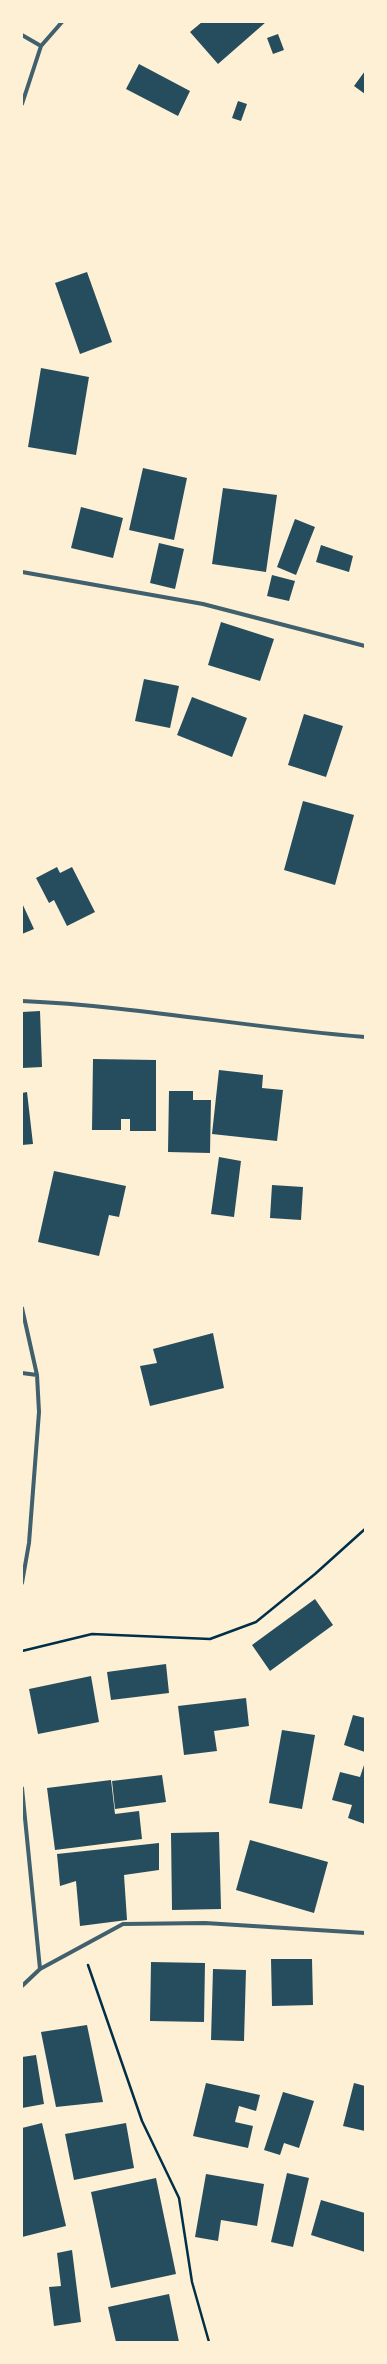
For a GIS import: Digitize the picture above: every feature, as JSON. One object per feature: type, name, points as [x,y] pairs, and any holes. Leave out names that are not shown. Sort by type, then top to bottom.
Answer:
[{"type":"street","points":[[22,104],[41,46],[62,22]]},
{"type":"street","points":[[22,35],[41,46]]},
{"type":"street","points":[[22,572],[203,604],[365,646]]},
{"type":"street","points":[[22,1001],[148,1011],[321,1034],[365,1037]]},
{"type":"street","points":[[22,1308],[37,1375],[39,1412],[29,1543],[22,1582]]},
{"type":"street","points":[[22,1373],[37,1375]]},
{"type":"street","points":[[22,1788],[40,1969]]},
{"type":"street","points":[[22,1986],[40,1969],[81,1945],[124,1924],[205,1923],[365,1933]]},
{"type":"path","points":[[22,1651],[92,1634],[210,1639],[256,1622],[315,1574],[365,1529]]},
{"type":"path","points":[[81,1945],[142,2121],[179,2198],[192,2282],[210,2342]]},
{"type":"building","points":[[202,22],[266,22],[218,64],[190,32]]},
{"type":"building","points":[[278,34],[284,50],[273,54],[267,38]]},
{"type":"building","points":[[139,64],[190,91],[178,116],[126,89]]},
{"type":"building","points":[[365,71],[365,94],[354,86]]},
{"type":"building","points":[[238,101],[247,104],[241,121],[232,118]]},
{"type":"building","points":[[87,272],[112,342],[80,354],[55,283]]},
{"type":"building","points":[[41,368],[89,377],[76,455],[28,447]]},
{"type":"building","points":[[143,468],[187,478],[174,540],[129,530]]},
{"type":"building","points":[[223,488],[277,495],[266,572],[212,564]]},
{"type":"building","points":[[81,507],[123,518],[113,558],[71,548]]},
{"type":"building","points":[[295,519],[315,527],[296,575],[277,567]]},
{"type":"building","points":[[159,543],[184,549],[175,589],[150,583]]},
{"type":"building","points":[[321,545],[353,556],[349,572],[316,562]]},
{"type":"building","points":[[272,575],[295,581],[289,601],[267,596]]},
{"type":"building","points":[[221,622],[274,639],[260,681],[208,665]]},
{"type":"building","points":[[144,679],[179,686],[170,728],[135,721]]},
{"type":"building","points":[[192,697],[247,718],[232,757],[177,735]]},
{"type":"building","points":[[304,714],[343,726],[326,777],[288,765]]},
{"type":"building","points":[[303,801],[354,815],[335,885],[284,870]]},
{"type":"building","points":[[57,867],[60,873],[72,867],[95,912],[67,926],[54,900],[49,903],[36,878]]},
{"type":"building","points":[[22,903],[34,929],[22,934]]},
{"type":"building","points":[[40,1011],[42,1067],[22,1068],[22,1012]]},
{"type":"building","points":[[93,1059],[156,1060],[156,1131],[130,1131],[130,1119],[121,1119],[121,1130],[92,1130]]},
{"type":"building","points":[[219,1070],[263,1075],[262,1088],[283,1090],[277,1141],[212,1134]]},
{"type":"building","points":[[169,1091],[193,1091],[193,1100],[211,1100],[210,1153],[168,1152]]},
{"type":"building","points":[[27,1092],[33,1144],[22,1145],[22,1093]]},
{"type":"building","points":[[219,1157],[241,1161],[234,1217],[211,1214]]},
{"type":"building","points":[[54,1171],[126,1186],[119,1217],[109,1215],[99,1256],[38,1242]]},
{"type":"building","points":[[272,1185],[303,1187],[301,1220],[270,1218]]},
{"type":"building","points":[[213,1333],[224,1388],[150,1406],[140,1366],[157,1363],[153,1349]]},
{"type":"building","points":[[315,1599],[333,1625],[270,1671],[252,1645]]},
{"type":"building","points":[[166,1664],[169,1693],[111,1700],[107,1672]]},
{"type":"building","points":[[91,1676],[99,1722],[38,1734],[29,1689]]},
{"type":"building","points":[[246,1698],[249,1726],[214,1731],[217,1751],[184,1755],[178,1706]]},
{"type":"building","points":[[353,1715],[365,1718],[365,1752],[344,1745]]},
{"type":"building","points":[[282,1730],[315,1735],[302,1809],[269,1803]]},
{"type":"building","points":[[365,1762],[365,1824],[348,1818],[352,1805],[332,1800],[340,1772],[360,1777]]},
{"type":"building","points":[[162,1775],[166,1802],[115,1809],[112,1781]]},
{"type":"building","points":[[111,1780],[115,1814],[139,1811],[142,1839],[55,1850],[47,1788]]},
{"type":"building","points":[[219,1832],[221,1909],[172,1910],[171,1833]]},
{"type":"building","points":[[250,1840],[328,1862],[314,1913],[236,1890]]},
{"type":"building","points":[[159,1843],[159,1870],[124,1875],[127,1920],[80,1926],[76,1881],[60,1886],[57,1854]]},
{"type":"building","points":[[271,1959],[312,1959],[313,2005],[272,2006]]},
{"type":"building","points":[[151,1962],[205,1963],[204,2022],[150,2021]]},
{"type":"building","points":[[213,1969],[246,1970],[244,2041],[211,2040]]},
{"type":"building","points":[[87,2025],[103,2102],[56,2107],[41,2032]]},
{"type":"building","points":[[36,2055],[44,2104],[22,2108],[22,2057]]},
{"type":"building","points":[[206,2083],[260,2095],[256,2111],[239,2106],[235,2122],[253,2126],[248,2148],[193,2136]]},
{"type":"building","points":[[354,2083],[365,2086],[365,2131],[343,2126]]},
{"type":"building","points":[[283,2092],[314,2101],[299,2148],[284,2143],[280,2155],[264,2150]]},
{"type":"building","points":[[42,2123],[66,2226],[22,2237],[22,2128]]},
{"type":"building","points":[[126,2123],[134,2168],[74,2180],[65,2134]]},
{"type":"building","points":[[287,2173],[309,2178],[293,2247],[271,2242]]},
{"type":"building","points":[[206,2174],[264,2184],[257,2226],[221,2220],[218,2241],[195,2237]]},
{"type":"building","points":[[156,2178],[176,2274],[111,2288],[91,2192]]},
{"type":"building","points":[[321,2200],[365,2213],[365,2252],[311,2235]]},
{"type":"building","points":[[72,2250],[81,2322],[54,2326],[49,2287],[61,2286],[57,2253]]},
{"type":"building","points":[[169,2294],[179,2342],[116,2342],[108,2307]]}]
